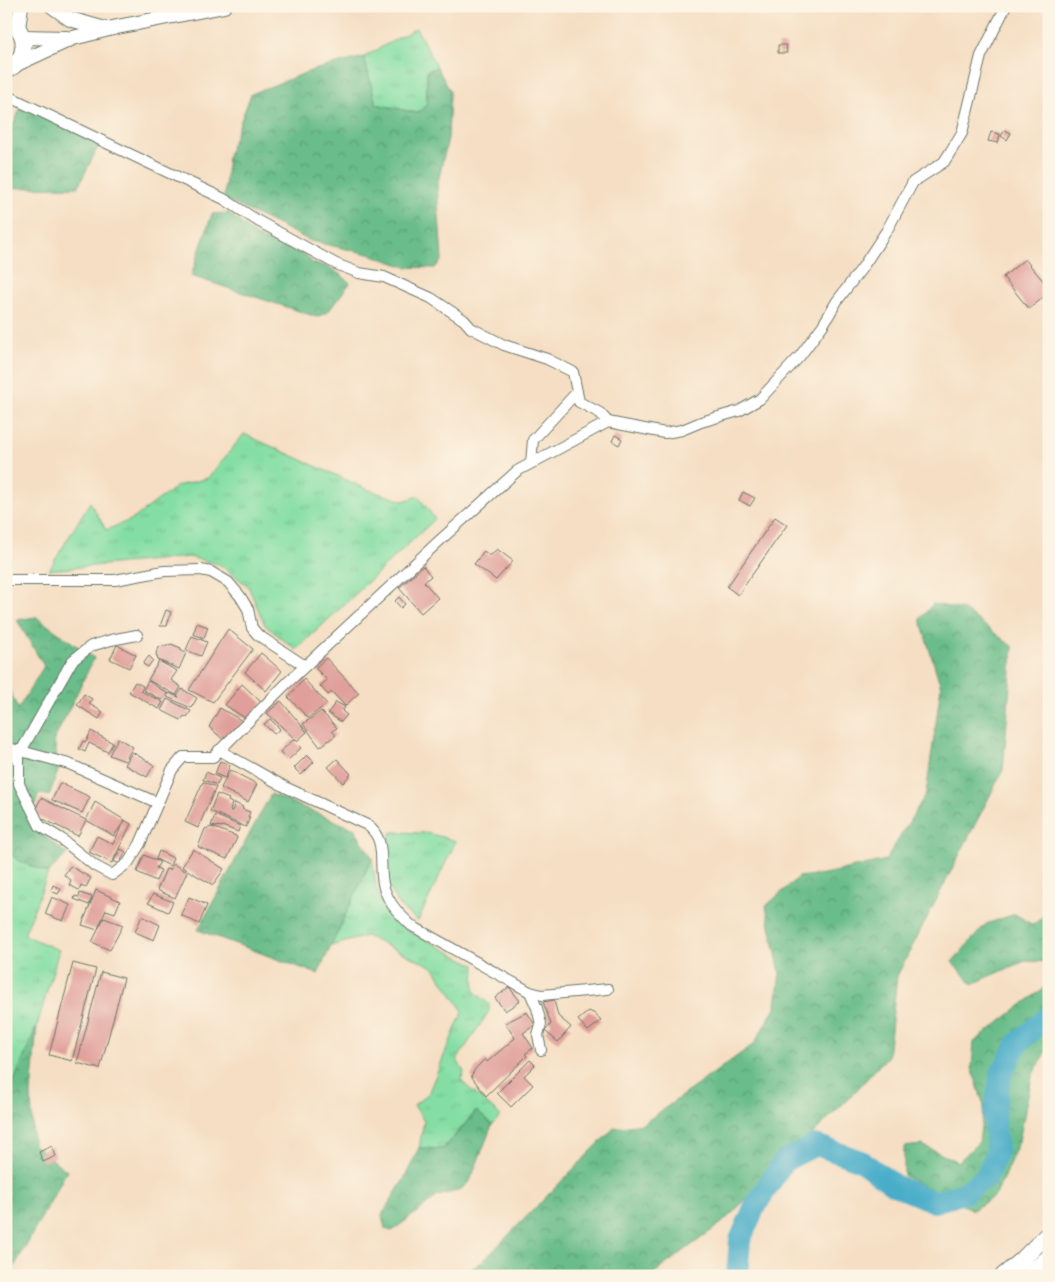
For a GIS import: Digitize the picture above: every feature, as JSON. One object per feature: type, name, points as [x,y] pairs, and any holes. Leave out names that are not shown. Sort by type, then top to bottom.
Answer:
[{"type":"highway","points":[[9,70],[22,56],[25,47],[16,29]]},
{"type":"highway","points":[[1003,1276],[1049,1233]]},
{"type":"highway","points":[[1027,1276],[1049,1257]]},
{"type":"main road","points":[[21,6],[16,29],[73,38]]},
{"type":"main road","points":[[52,6],[70,19],[105,30]]},
{"type":"main road","points":[[9,70],[73,38],[224,6]]},
{"type":"street","points":[[6,96],[224,199],[258,221],[336,264],[359,273],[384,277],[431,298],[464,320],[471,328],[504,345],[556,362],[573,372],[580,402],[600,413],[608,422],[665,433],[682,430],[701,422],[739,411],[760,399],[812,341],[837,301],[887,230],[913,182],[944,162],[962,132],[981,56],[1006,6]]},
{"type":"street","points":[[531,463],[533,440],[577,392]]},
{"type":"street","points":[[6,752],[19,758],[19,784],[40,826],[60,838],[95,866],[112,875],[128,864],[140,844],[172,770],[183,757],[213,757],[305,666],[517,471],[608,422]]},
{"type":"street","points":[[6,580],[115,580],[164,571],[201,570],[211,572],[228,582],[240,596],[248,609],[252,628],[258,635],[305,666]]},
{"type":"street","points":[[20,751],[72,662],[91,646],[137,635]]},
{"type":"street","points":[[6,748],[69,764],[158,803]]},
{"type":"street","points":[[219,750],[286,788],[367,825],[376,832],[382,849],[383,886],[398,914],[412,926],[530,992],[542,995],[608,989]]},
{"type":"street","points":[[530,992],[538,1008],[541,1024],[538,1034],[541,1050]]},
{"type":"green space","points":[[416,28],[437,67],[427,71],[427,105],[417,113],[376,104],[364,57]]},
{"type":"green space","points":[[364,57],[376,104],[417,113],[427,105],[427,71],[437,67],[450,91],[448,138],[437,186],[442,260],[435,268],[406,267],[369,254],[311,241],[224,199],[228,155],[251,94],[313,70]]},
{"type":"green space","points":[[22,103],[101,141],[78,187],[6,188],[6,144]]},
{"type":"green space","points":[[229,213],[256,236],[307,256],[313,264],[333,270],[350,283],[328,312],[317,317],[191,276],[212,214]]},
{"type":"green space","points":[[244,434],[369,490],[404,501],[418,496],[435,519],[296,650],[265,625],[248,586],[219,564],[189,557],[49,570],[90,502],[106,530],[133,519],[177,486],[208,478]]},
{"type":"green space","points":[[933,604],[964,610],[1013,647],[1003,770],[897,976],[888,1056],[850,1097],[723,1222],[650,1276],[460,1276],[482,1262],[614,1128],[643,1124],[754,1044],[776,1006],[780,973],[766,906],[799,877],[824,874],[886,860],[926,794],[941,687],[920,619]]},
{"type":"green space","points":[[36,617],[94,658],[54,740],[59,768],[49,796],[39,793],[29,824],[67,854],[48,873],[17,860],[6,848],[6,682],[18,709],[44,666],[17,620]]},
{"type":"green space","points":[[271,794],[355,829],[372,858],[318,974],[198,930]]},
{"type":"green space","points":[[392,832],[427,833],[456,841],[418,921],[400,907],[387,884],[386,845]]},
{"type":"green space","points":[[6,848],[17,860],[48,873],[24,935],[59,950],[37,1026],[6,1101]]},
{"type":"green space","points":[[372,858],[376,887],[386,913],[407,930],[475,965],[474,991],[489,1004],[489,1011],[457,1060],[464,1072],[461,1081],[501,1116],[492,1125],[476,1111],[443,1149],[419,1148],[424,1121],[414,1105],[428,1094],[463,1011],[433,967],[366,936],[331,946]]},
{"type":"green space","points":[[1049,911],[1049,962],[1025,961],[972,984],[952,962],[986,924],[1015,914],[1033,925]]},
{"type":"green space","points":[[1049,984],[1049,1046],[1032,1076],[1019,1141],[996,1195],[973,1210],[904,1176],[904,1147],[922,1145],[958,1162],[979,1142],[984,1106],[972,1068],[974,1042]]},
{"type":"green space","points":[[37,1026],[31,1093],[33,1144],[67,1171],[9,1276],[6,1276],[6,1101]]},
{"type":"green space","points":[[477,1111],[492,1125],[470,1181],[460,1190],[438,1196],[392,1231],[385,1229],[382,1215],[404,1179],[419,1148],[443,1149]]},
{"type":"building","points":[[778,45],[786,45],[787,53],[778,53]]},
{"type":"building","points":[[1005,130],[1011,133],[1007,140],[1001,136]]},
{"type":"building","points":[[991,132],[1000,134],[998,143],[988,141]]},
{"type":"building","points":[[1025,259],[1049,288],[1049,293],[1029,309],[1003,277]]},
{"type":"building","points":[[615,435],[622,439],[619,445],[612,441]]},
{"type":"building","points":[[743,492],[755,498],[750,506],[739,500]]},
{"type":"building","points":[[775,517],[787,525],[738,595],[727,587]]},
{"type":"building","points":[[497,549],[513,561],[496,580],[474,564],[484,551],[490,556]]},
{"type":"building","points":[[423,566],[431,576],[424,582],[438,598],[421,613],[399,588]]},
{"type":"building","points":[[399,597],[405,604],[401,608],[395,601]]},
{"type":"building","points":[[166,610],[171,612],[167,626],[160,626]]},
{"type":"building","points":[[197,623],[208,627],[204,638],[193,634]]},
{"type":"building","points":[[228,629],[253,649],[213,702],[189,690]]},
{"type":"building","points":[[192,636],[207,642],[201,656],[186,650]]},
{"type":"building","points":[[171,644],[181,648],[180,650],[186,653],[179,669],[158,660],[156,654],[158,647]]},
{"type":"building","points":[[117,645],[136,655],[129,668],[110,659]]},
{"type":"building","points":[[261,653],[282,671],[266,691],[245,672]]},
{"type":"building","points":[[149,656],[153,660],[148,667],[143,664]]},
{"type":"building","points":[[326,658],[359,693],[345,706],[332,692],[328,695],[320,686],[327,680],[315,668]]},
{"type":"building","points":[[159,661],[177,671],[171,680],[181,687],[176,695],[148,680]]},
{"type":"building","points":[[304,679],[327,704],[308,718],[288,697]]},
{"type":"building","points":[[148,681],[167,693],[162,700],[143,690]]},
{"type":"building","points":[[135,682],[143,686],[141,691],[163,702],[159,709],[129,692]]},
{"type":"building","points":[[242,684],[262,703],[248,720],[225,705]]},
{"type":"building","points":[[182,689],[197,698],[191,708],[167,697],[169,693],[179,697],[177,696]]},
{"type":"building","points":[[84,694],[92,699],[89,704],[103,712],[99,719],[77,705]]},
{"type":"building","points":[[167,699],[191,711],[187,717],[184,716],[181,720],[161,710]]},
{"type":"building","points":[[281,701],[307,732],[297,741],[267,713]]},
{"type":"building","points":[[336,702],[345,707],[342,711],[347,715],[341,722],[328,713]]},
{"type":"building","points":[[220,708],[244,722],[226,742],[209,727]]},
{"type":"building","points":[[321,711],[337,728],[332,731],[336,735],[320,747],[303,724]]},
{"type":"building","points":[[270,719],[280,729],[274,734],[264,724]]},
{"type":"building","points":[[91,731],[113,743],[108,752],[89,743],[85,752],[79,749],[83,741],[86,742]]},
{"type":"building","points":[[118,738],[133,747],[125,761],[109,755]]},
{"type":"building","points":[[293,740],[301,748],[288,760],[280,752]]},
{"type":"building","points":[[132,752],[154,765],[147,777],[125,765]]},
{"type":"building","points":[[307,755],[314,762],[301,775],[294,768]]},
{"type":"building","points":[[337,759],[351,774],[343,783],[328,767]]},
{"type":"building","points":[[220,761],[230,765],[225,778],[215,774]]},
{"type":"building","points":[[230,770],[257,784],[248,802],[221,788]]},
{"type":"building","points":[[206,772],[220,778],[217,785],[203,780]]},
{"type":"building","points":[[203,782],[216,787],[198,828],[185,822]]},
{"type":"building","points":[[60,783],[90,797],[82,813],[52,800]]},
{"type":"building","points":[[217,794],[229,799],[228,801],[232,803],[230,811],[232,811],[235,803],[243,807],[242,809],[250,812],[246,827],[210,811]]},
{"type":"building","points":[[41,798],[86,820],[78,836],[33,814]]},
{"type":"building","points":[[95,802],[125,820],[114,836],[86,820]]},
{"type":"building","points":[[215,815],[240,826],[238,832],[222,826],[211,826]]},
{"type":"building","points":[[125,820],[131,824],[112,863],[89,852],[97,836],[113,844]]},
{"type":"building","points":[[212,827],[237,838],[227,859],[198,847],[205,829]]},
{"type":"building","points":[[121,849],[126,852],[119,864],[114,861]]},
{"type":"building","points":[[193,849],[224,869],[213,885],[182,867]]},
{"type":"building","points":[[159,851],[173,858],[170,866],[156,859]]},
{"type":"building","points":[[144,855],[160,862],[156,868],[161,870],[156,881],[137,872]]},
{"type":"building","points":[[173,864],[187,872],[175,898],[157,890],[166,869],[170,870]]},
{"type":"building","points":[[70,866],[91,878],[86,887],[81,885],[79,890],[69,885],[71,880],[64,875]]},
{"type":"building","points":[[53,885],[61,889],[58,894],[51,891]]},
{"type":"building","points":[[96,890],[120,901],[115,913],[106,910],[98,929],[104,918],[123,925],[110,950],[92,942],[98,930],[82,925]]},
{"type":"building","points":[[80,893],[92,897],[89,905],[74,899],[75,896],[79,897]]},
{"type":"building","points":[[153,894],[173,902],[168,912],[148,903]]},
{"type":"building","points":[[52,897],[70,905],[63,921],[45,914]]},
{"type":"building","points":[[189,897],[207,905],[199,924],[181,915]]},
{"type":"building","points":[[142,916],[160,925],[154,940],[135,932]]},
{"type":"building","points":[[73,963],[96,969],[72,1061],[49,1055]]},
{"type":"building","points":[[101,972],[124,978],[100,1069],[77,1063]]},
{"type":"building","points":[[509,987],[520,1001],[505,1011],[495,998]]},
{"type":"building","points":[[554,1000],[558,1016],[571,1027],[558,1042],[545,1031],[551,1024],[543,1002]]},
{"type":"building","points":[[589,1011],[595,1014],[601,1021],[588,1031],[578,1020]]},
{"type":"building","points":[[527,1012],[535,1025],[523,1033],[533,1048],[525,1054],[527,1056],[486,1096],[471,1076],[485,1059],[487,1062],[515,1038],[505,1023]]},
{"type":"building","points":[[530,1060],[535,1065],[524,1076],[533,1085],[511,1107],[497,1093]]},
{"type":"building","points":[[52,1146],[56,1156],[43,1162],[39,1152]]},
{"type":"waterway","points":[[737,1276],[740,1240],[754,1208],[784,1161],[816,1145],[861,1161],[894,1185],[934,1202],[964,1193],[987,1176],[997,1151],[994,1116],[1001,1074],[1018,1043],[1049,1016]]}]
